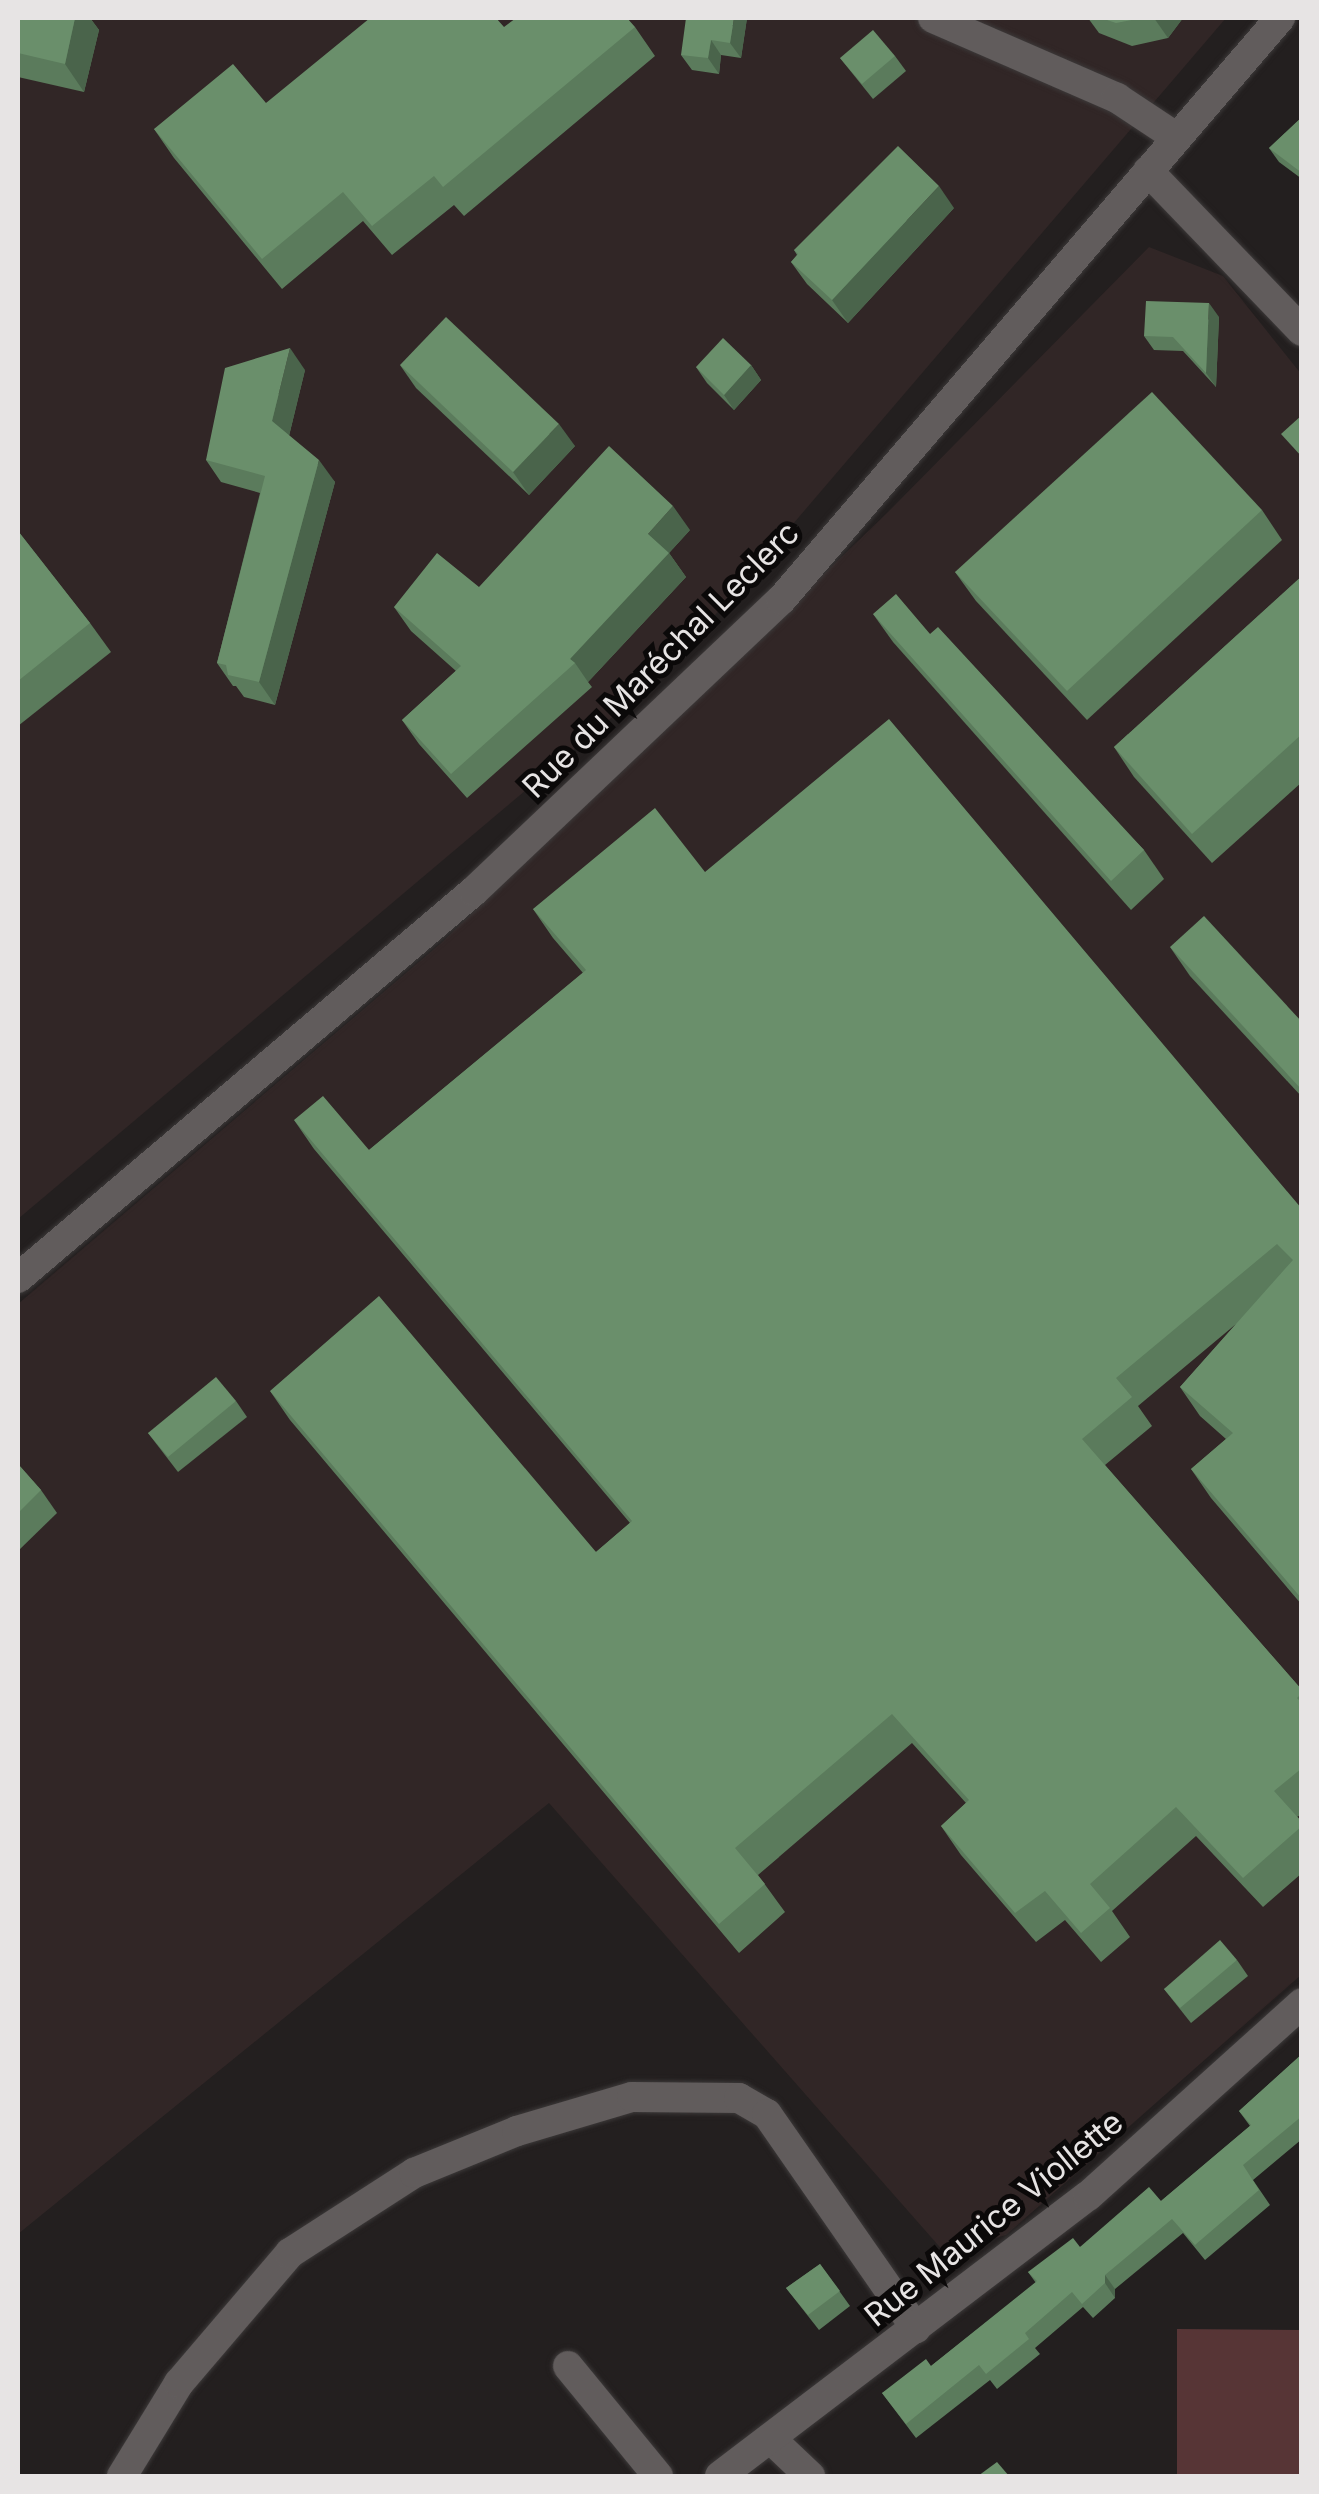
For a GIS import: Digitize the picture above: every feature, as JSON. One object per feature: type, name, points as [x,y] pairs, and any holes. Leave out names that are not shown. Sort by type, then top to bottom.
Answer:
[{"type":"street","points":[[933,18],[1102,91],[1176,137]]},
{"type":"street","name":"Rue du Maréchal Leclerc","points":[[18,1278],[474,891],[767,614],[1280,18]]},
{"type":"street","points":[[1148,171],[1302,331]]},
{"type":"street","name":"Rue Maurice Viollette","points":[[720,2476],[1088,2196],[1302,2003]]},
{"type":"street","points":[[122,2476],[179,2382],[290,2253],[414,2173],[516,2131],[632,2098],[738,2098],[767,2114],[916,2328]]},
{"type":"street","points":[[568,2366],[658,2476]]},
{"type":"street","points":[[771,2439],[810,2476]]},
{"type":"shaded area","points":[[18,18],[1226,18],[668,670],[18,1219]]},
{"type":"shaded area","points":[[1149,247],[1223,276],[1302,375],[1301,1975],[1006,2235],[945,2253],[549,1803],[18,2234],[18,1304],[441,943],[888,512]]},
{"type":"shaded area","points":[[1177,2329],[1301,2330],[1301,2476],[1177,2476]]},
{"type":"building","points":[[18,18],[75,18],[65,64],[18,53]]},
{"type":"building","points":[[370,18],[496,18],[504,27],[516,18],[627,18],[635,27],[443,187],[434,176],[372,226],[343,192],[262,259],[154,129],[233,64],[266,103]]},
{"type":"building","points":[[686,18],[734,18],[730,43],[711,40],[708,58],[681,55]]},
{"type":"building","points":[[1101,18],[1142,18],[1116,23]]},
{"type":"building","points":[[873,30],[895,56],[862,84],[840,58]]},
{"type":"building","points":[[1302,117],[1302,173],[1269,148]]},
{"type":"building","points":[[898,146],[939,186],[832,300],[791,262],[798,254],[794,250]]},
{"type":"building","points":[[1146,301],[1209,303],[1206,373],[1173,337],[1144,336]]},
{"type":"building","points":[[446,317],[559,424],[513,472],[400,365]]},
{"type":"building","points":[[723,338],[751,365],[724,395],[696,367]]},
{"type":"building","points":[[290,348],[272,421],[319,460],[259,682],[228,675],[226,665],[217,663],[265,476],[206,460],[225,368]]},
{"type":"building","points":[[1152,392],[1262,510],[1067,691],[955,572]]},
{"type":"building","points":[[1302,415],[1302,457],[1281,434]]},
{"type":"building","points":[[609,446],[673,506],[648,534],[669,553],[570,659],[575,663],[451,774],[402,720],[461,666],[394,607],[437,553],[479,587]]},
{"type":"building","points":[[18,531],[90,623],[18,681]]},
{"type":"building","points":[[1302,576],[1302,734],[1192,834],[1114,747]]},
{"type":"building","points":[[896,594],[930,634],[938,627],[1144,850],[1111,881],[873,614]]},
{"type":"building","points":[[889,719],[1302,1209],[1302,1599],[1191,1469],[1233,1433],[1180,1387],[1293,1260],[1277,1244],[1116,1378],[1132,1397],[1082,1439],[1302,1690],[1297,1698],[1302,1703],[1302,1768],[1274,1791],[1302,1826],[1243,1878],[1176,1807],[1090,1884],[1110,1908],[1081,1933],[1045,1891],[1015,1913],[941,1826],[969,1800],[892,1714],[735,1848],[765,1884],[719,1924],[270,1391],[379,1296],[596,1552],[632,1521],[294,1120],[323,1096],[369,1150],[586,970],[533,909],[655,808],[705,872]]},
{"type":"building","points":[[1204,916],[1302,1022],[1302,1090],[1170,947]]},
{"type":"building","points":[[216,1377],[236,1401],[168,1457],[148,1433]]},
{"type":"building","points":[[18,1464],[41,1490],[18,1513]]},
{"type":"building","points":[[1220,1940],[1237,1960],[1180,2008],[1164,1989]]},
{"type":"building","points":[[1302,2054],[1302,2116],[1243,2165],[1259,2190],[1195,2245],[1172,2219],[1105,2275],[1105,2283],[1082,2304],[1072,2292],[1025,2333],[1029,2339],[986,2374],[979,2365],[906,2424],[882,2393],[926,2359],[931,2366],[1037,2281],[1028,2272],[1073,2238],[1080,2247],[1149,2187],[1161,2201],[1251,2125],[1239,2111]]},
{"type":"building","points":[[820,2264],[840,2291],[808,2315],[786,2288]]},
{"type":"building","points":[[997,2462],[1009,2476],[978,2476]]}]
